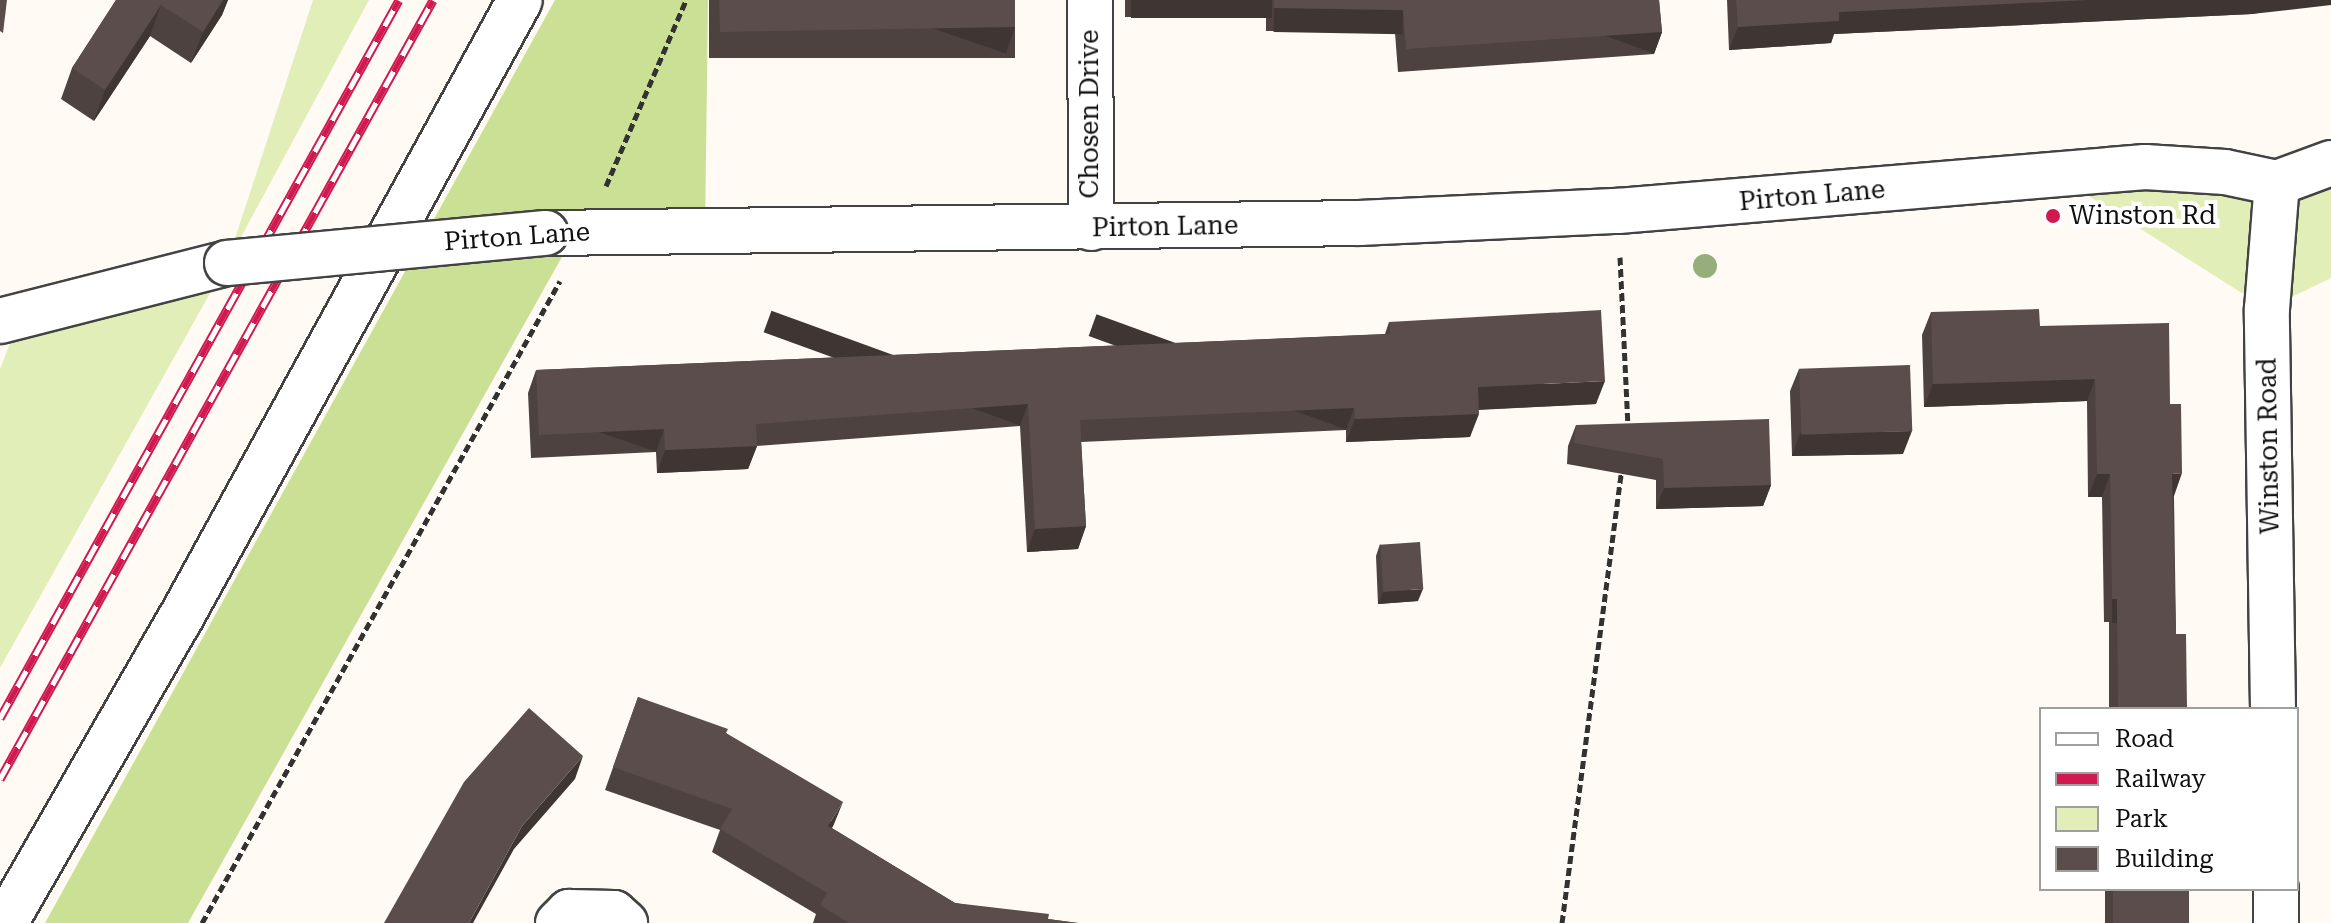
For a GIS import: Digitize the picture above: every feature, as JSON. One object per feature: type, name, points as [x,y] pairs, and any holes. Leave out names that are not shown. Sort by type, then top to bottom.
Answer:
[{"type":"street","points":[[5,923],[179,621],[520,0]]},
{"type":"street","name":"Chosen Drive","points":[[1090,0],[1091,228]]},
{"type":"street","points":[[2277,183],[2331,163]]},
{"type":"street","name":"Pirton Lane","points":[[0,321],[227,263],[566,232],[1360,223],[1618,211],[2145,167],[2225,172],[2277,183]]},
{"type":"street","name":"Winston Road","points":[[2273,707],[2267,309],[2277,183]]},
{"type":"street","points":[[2276,891],[2276,923]]},
{"type":"street","points":[[558,923],[569,912],[614,913],[625,923]]},
{"type":"path","points":[[202,923],[686,0]]},
{"type":"path","points":[[1618,211],[1628,430]]},
{"type":"path","points":[[1562,923],[1623,460]]},
{"type":"green space","points":[[313,0],[369,0],[227,263]]},
{"type":"green space","points":[[555,0],[708,0],[705,233],[576,232],[188,923],[45,923]]},
{"type":"green space","points":[[2331,163],[2331,278],[2267,309],[2057,176]]},
{"type":"green space","points":[[227,263],[0,668],[0,369],[20,318]]},
{"type":"building","points":[[0,0],[7,0],[3,33],[0,31]]},
{"type":"building","points":[[116,0],[223,0],[203,32],[161,5],[105,90],[72,68]]},
{"type":"building","points":[[719,0],[1015,0],[1015,27],[720,32]]},
{"type":"building","points":[[1274,0],[1659,0],[1662,32],[1406,49],[1403,10],[1274,8]]},
{"type":"building","points":[[1736,0],[2087,0],[1839,12],[1839,21],[1738,27]]},
{"type":"building","points":[[2039,309],[2040,326],[2169,323],[2170,404],[2181,404],[2182,473],[2172,474],[2176,634],[2186,634],[2187,707],[2118,707],[2117,599],[2112,599],[2110,474],[2097,474],[2095,379],[1933,384],[1931,312]]},
{"type":"building","points":[[1601,310],[1605,381],[1478,387],[1479,414],[1355,419],[1354,408],[1080,420],[1086,526],[1035,529],[1028,404],[756,424],[757,446],[665,450],[664,429],[539,435],[536,370],[1390,334],[1389,322]]},
{"type":"building","points":[[1910,365],[1912,431],[1801,435],[1799,369]]},
{"type":"building","points":[[1769,419],[1771,485],[1664,488],[1663,459],[1574,443],[1576,425]]},
{"type":"building","points":[[1420,542],[1423,589],[1383,592],[1380,545]]},
{"type":"building","points":[[638,697],[728,729],[726,733],[843,802],[828,826],[955,903],[1049,914],[1048,919],[1078,923],[849,923],[820,905],[827,893],[720,829],[732,809],[613,767]]},
{"type":"building","points":[[529,708],[583,756],[522,826],[469,923],[384,923],[464,782]]},
{"type":"building","points":[[2113,891],[2189,891],[2189,923],[2113,923]]},
{"type":"railway","points":[[0,718],[399,0]]},
{"type":"railway","points":[[0,779],[433,0]]},
{"type":"place","name":"Winston Rd","points":[[2053,216]]}]
